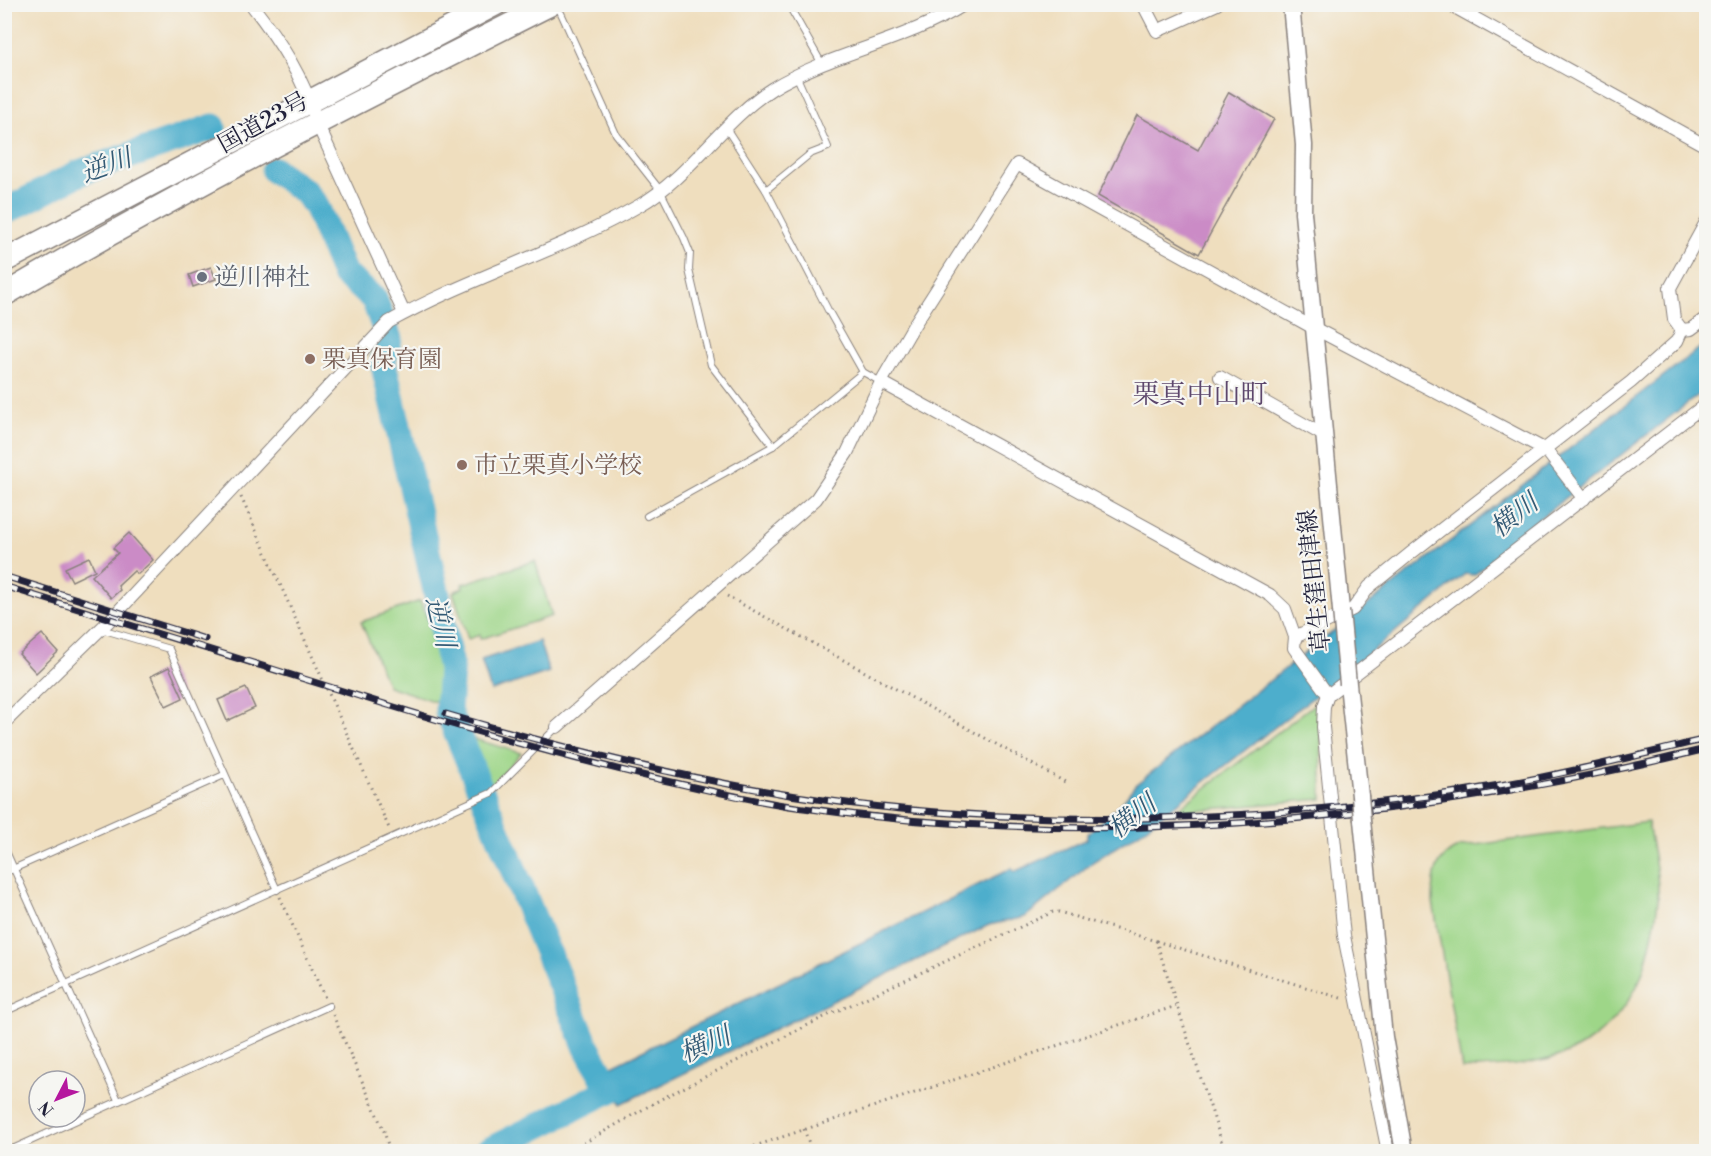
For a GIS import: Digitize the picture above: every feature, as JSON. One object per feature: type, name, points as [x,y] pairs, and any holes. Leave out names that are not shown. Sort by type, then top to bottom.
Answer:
[{"type":"highway","name":"国道23号","points":[[4,261],[496,4]]},
{"type":"highway","name":"国道23号","points":[[4,295],[92,244],[317,123],[556,9]]},
{"type":"main road","name":"草生窪田津線","points":[[1292,5],[1304,145],[1302,213],[1312,327],[1384,1037],[1404,1152]]},
{"type":"street","points":[[251,4],[282,44],[310,100],[317,123],[404,313]]},
{"type":"street","points":[[4,723],[101,629],[389,321],[571,240],[641,204],[660,190],[725,127],[773,88],[822,65],[901,37],[946,16],[965,4]]},
{"type":"street","points":[[1143,4],[1157,31],[1217,4]]},
{"type":"street","points":[[1449,4],[1707,146]]},
{"type":"street","points":[[556,727],[715,590],[816,499],[847,453],[881,382],[914,325],[1017,164],[1312,327],[1546,450],[1584,499]]},
{"type":"street","points":[[1682,330],[1674,319],[1670,288],[1707,222]]},
{"type":"street","points":[[1682,330],[1691,329],[1707,318]]},
{"type":"street","points":[[1295,643],[1353,609],[1369,588],[1411,553],[1631,382],[1677,341],[1682,330]]},
{"type":"street","points":[[1220,377],[1323,435]]},
{"type":"street","points":[[881,382],[1270,595],[1285,609],[1295,643],[1327,693]]},
{"type":"street","points":[[1388,1152],[1344,936],[1323,728],[1327,693],[1707,404]]},
{"type":"lane","points":[[788,4],[822,65]]},
{"type":"lane","points":[[556,9],[616,134],[660,190],[690,253],[689,270],[711,365],[773,446]]},
{"type":"lane","points":[[766,190],[810,154],[828,147],[797,77]]},
{"type":"lane","points":[[725,127],[766,190],[863,372],[881,382]]},
{"type":"lane","points":[[647,516],[773,446],[863,372]]},
{"type":"lane","points":[[101,629],[169,649],[277,890]]},
{"type":"lane","points":[[4,1012],[477,801],[490,794],[556,727]]},
{"type":"lane","points":[[4,873],[224,775]]},
{"type":"lane","points":[[4,847],[118,1100]]},
{"type":"lane","points":[[6,1152],[329,1006]]},
{"type":"path","points":[[236,484],[393,838]]},
{"type":"path","points":[[715,590],[1065,782]]},
{"type":"path","points":[[277,890],[384,1131],[390,1152]]},
{"type":"path","points":[[568,1152],[663,1098],[819,1018],[1053,912],[1356,1001]]},
{"type":"path","points":[[1156,941],[1225,1152]]},
{"type":"path","points":[[737,1152],[1176,1006]]},
{"type":"path","points":[[804,1129],[812,1152]]},
{"type":"green space","points":[[535,561],[552,616],[480,639],[480,635],[468,639],[453,592],[463,588],[462,584]]},
{"type":"green space","points":[[420,601],[444,664],[445,691],[442,704],[388,686],[361,622]]},
{"type":"green space","points":[[1321,699],[1322,799],[1174,812]]},
{"type":"green space","points":[[464,736],[521,753],[488,790]]},
{"type":"green space","points":[[1648,822],[1656,865],[1658,900],[1648,955],[1640,979],[1621,1011],[1594,1038],[1573,1051],[1527,1064],[1462,1069],[1433,902],[1435,876],[1440,862],[1451,851],[1460,847]]},
{"type":"water","points":[[1706,343],[1706,389],[1531,525],[1526,533],[1474,575],[1465,574],[1365,657],[1140,832],[1094,861],[1025,917],[989,925],[621,1104],[606,1069],[1012,868],[1014,872],[1087,839],[1087,834],[1121,804],[1135,785]]},
{"type":"water","points":[[539,641],[549,672],[491,691],[481,660]]},
{"type":"building","points":[[1229,92],[1274,119],[1199,254],[1098,196],[1137,115],[1198,150]]},
{"type":"building","name":"逆川神社","points":[[211,267],[216,279],[193,287],[189,275]]},
{"type":"building","points":[[129,533],[153,560],[138,574],[134,571],[118,586],[120,590],[111,598],[92,576],[118,553],[113,548]]},
{"type":"building","points":[[89,557],[95,570],[72,581],[65,568]]},
{"type":"building","points":[[42,634],[58,652],[36,673],[19,654]]},
{"type":"building","points":[[169,667],[183,698],[166,706],[151,676]]},
{"type":"building","points":[[246,688],[255,708],[227,721],[218,700]]},
{"type":"waterway","name":"逆川","points":[[4,212],[79,173],[213,127]]},
{"type":"waterway","name":"逆川","points":[[274,170],[304,191],[316,206],[344,274],[374,299],[389,339],[383,362],[437,595],[451,670],[448,711],[587,1048],[609,1088]]},
{"type":"waterway","name":"横川","points":[[486,1152],[646,1072]]},
{"type":"railway","points":[[4,576],[205,639]]},
{"type":"railway","points":[[4,586],[410,712],[569,757],[759,801],[910,820],[1025,827],[1139,827],[1254,822],[1368,811],[1481,795],[1594,774],[1706,749]]},
{"type":"railway","points":[[446,714],[616,760],[790,795],[877,807],[1057,818],[1240,815],[1330,808],[1506,784],[1706,739]]},
{"type":"place","name":"逆川神社","points":[[202,277]]},
{"type":"place","name":"栗真保育園","points":[[310,359]]},
{"type":"place","name":"市立栗真小学校","points":[[462,465]]},
{"type":"district","name":"栗真中山町","points":[[1200,394]]}]
